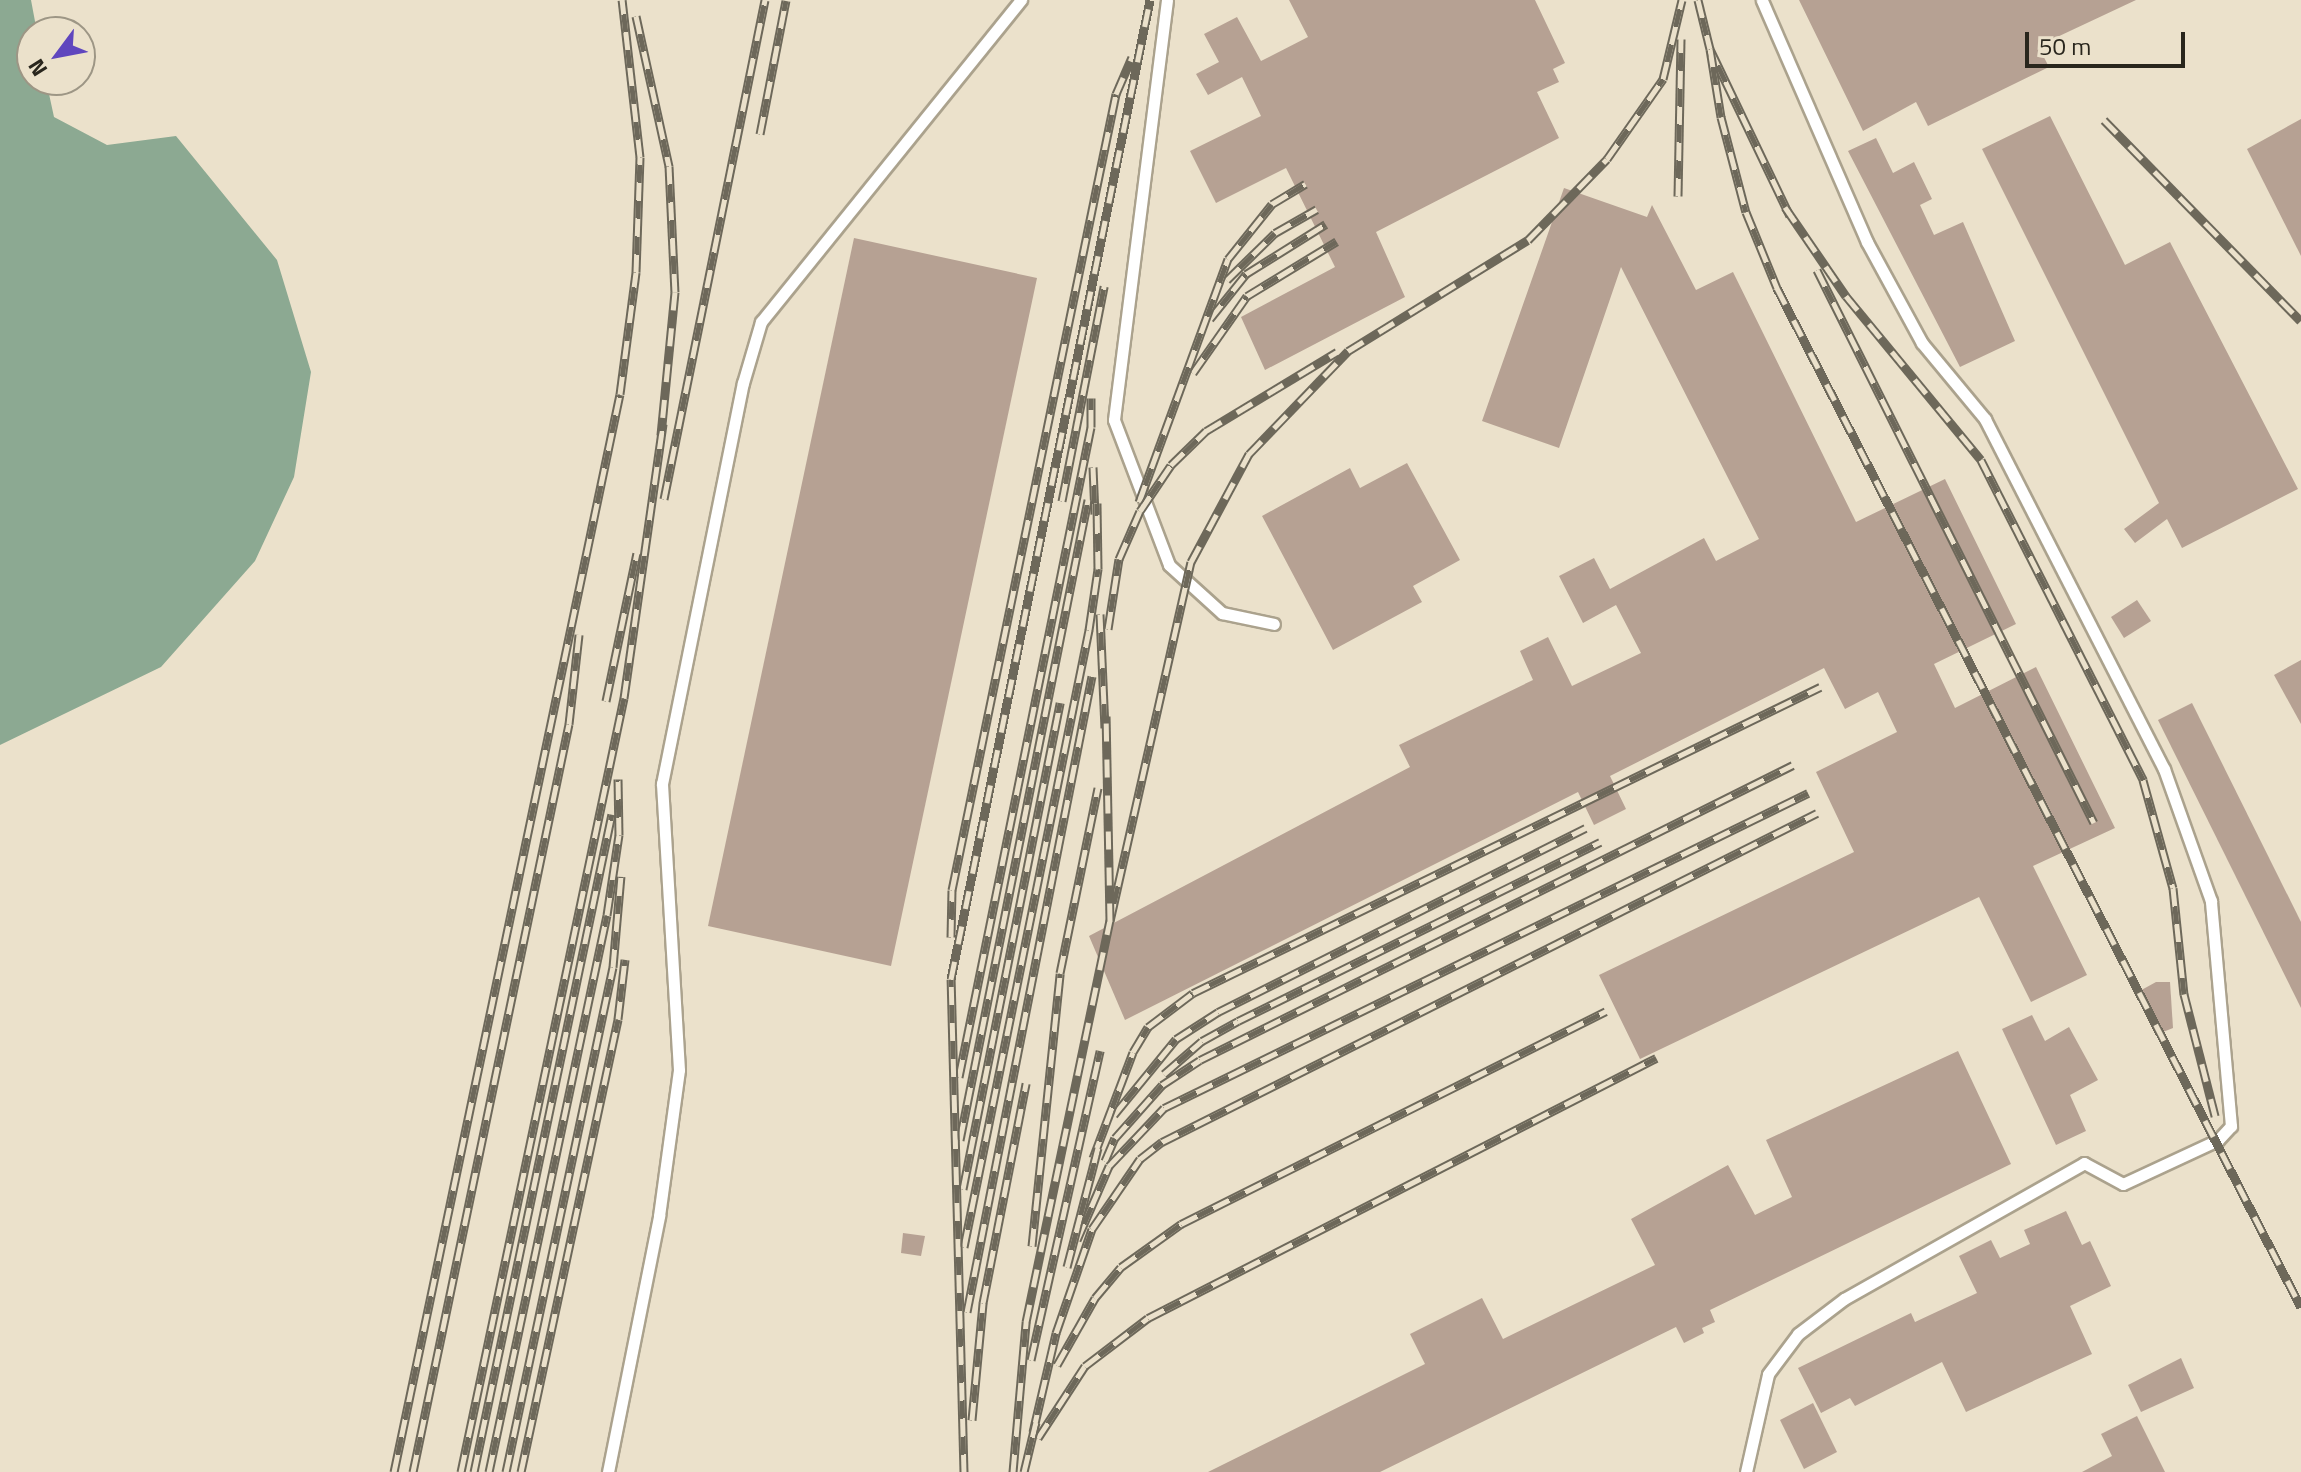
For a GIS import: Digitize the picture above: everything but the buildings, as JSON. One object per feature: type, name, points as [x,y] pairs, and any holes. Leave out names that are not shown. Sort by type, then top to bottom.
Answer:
[{"type":"lane","points":[[608,1472],[659,1216],[679,1070],[662,784],[743,383],[761,322],[1021,0]]},
{"type":"lane","points":[[1167,0],[1114,420],[1169,565],[1222,613],[1274,624]]},
{"type":"lane","points":[[1746,1472],[1768,1374],[1798,1334],[1844,1299],[2084,1163],[2123,1184],[2218,1140],[2231,1126],[2211,901],[2164,769],[1985,419],[1922,343],[1867,242],[1762,0]]},
{"type":"shaded area","points":[[0,0],[31,0],[34,16],[16,16],[16,96],[49,96],[54,117],[107,145],[176,136],[277,260],[311,372],[294,477],[255,561],[161,667],[0,745]]},
{"type":"railway","points":[[394,1472],[620,394],[636,272],[640,157],[622,0]]},
{"type":"railway","points":[[664,499],[765,0]]},
{"type":"railway","points":[[760,134],[786,0]]},
{"type":"railway","points":[[964,1472],[951,979],[1150,0]]},
{"type":"railway","points":[[1110,921],[1191,562],[1249,454],[1348,351],[1528,240],[1607,159],[1663,79],[1682,0]]},
{"type":"railway","points":[[1698,0],[1710,49],[1790,216]]},
{"type":"railway","points":[[636,16],[669,166],[675,292],[661,435]]},
{"type":"railway","points":[[1678,196],[1681,39]]},
{"type":"railway","points":[[1710,49],[1721,117],[1746,212],[1777,288],[2301,1307]]},
{"type":"railway","points":[[951,937],[952,890],[1116,94],[1132,57]]},
{"type":"railway","points":[[2104,120],[2301,321]]},
{"type":"railway","points":[[1139,502],[1228,259],[1272,204],[1305,184]]},
{"type":"railway","points":[[1785,207],[1846,296],[1981,460],[2143,780],[2173,888],[2184,994],[2215,1116]]},
{"type":"railway","points":[[1227,280],[1275,233],[1317,209]]},
{"type":"railway","points":[[1210,319],[1246,274],[1326,224]]},
{"type":"railway","points":[[1193,373],[1247,296],[1337,241]]},
{"type":"railway","points":[[1817,270],[2094,823]]},
{"type":"railway","points":[[1062,501],[1104,286]]},
{"type":"railway","points":[[1108,629],[1119,559],[1140,511],[1171,465],[1206,431],[1337,352]]},
{"type":"railway","points":[[959,1077],[1091,427],[1091,398]]},
{"type":"railway","points":[[461,1472],[624,698],[663,424]]},
{"type":"railway","points":[[1093,467],[1095,514]]},
{"type":"railway","points":[[960,1140],[1088,500]]},
{"type":"railway","points":[[964,1247],[1089,630],[1098,569],[1097,503]]},
{"type":"railway","points":[[606,701],[637,553]]},
{"type":"railway","points":[[1100,614],[1105,728]]},
{"type":"railway","points":[[413,1472],[569,724],[579,635]]},
{"type":"railway","points":[[967,1312],[1092,676]]},
{"type":"railway","points":[[1093,1158],[1133,1052],[1148,1027],[1193,993],[1820,687]]},
{"type":"railway","points":[[963,1189],[1060,703]]},
{"type":"railway","points":[[1013,1472],[1026,1322],[1110,921],[1106,716]]},
{"type":"railway","points":[[1105,1161],[1115,1138],[1162,1085],[1200,1060],[1793,765]]},
{"type":"railway","points":[[489,1472],[607,915],[619,835],[618,779]]},
{"type":"railway","points":[[1032,1246],[1060,973],[1098,788]]},
{"type":"railway","points":[[1077,1240],[1109,1166],[1164,1108],[1808,793]]},
{"type":"railway","points":[[1033,1432],[1056,1333],[1092,1229],[1140,1159],[1162,1142],[1817,813]]},
{"type":"railway","points":[[474,1472],[612,814]]},
{"type":"railway","points":[[1114,1115],[1176,1039],[1218,1012],[1586,828]]},
{"type":"railway","points":[[1164,1074],[1202,1041],[1238,1021],[1600,842]]},
{"type":"railway","points":[[506,1472],[613,967],[621,876]]},
{"type":"railway","points":[[521,1472],[618,1019],[625,959]]},
{"type":"railway","points":[[1057,1365],[1095,1298],[1121,1267],[1181,1224],[1606,1011]]},
{"type":"railway","points":[[1031,1360],[1100,1051]]},
{"type":"railway","points":[[1038,1438],[1085,1366],[1148,1318],[1656,1058]]},
{"type":"railway","points":[[972,1420],[983,1303],[1026,1083]]},
{"type":"railway","points":[[1067,1267],[1098,1148]]},
{"type":"railway","points":[[1024,1472],[1036,1422]]}]
